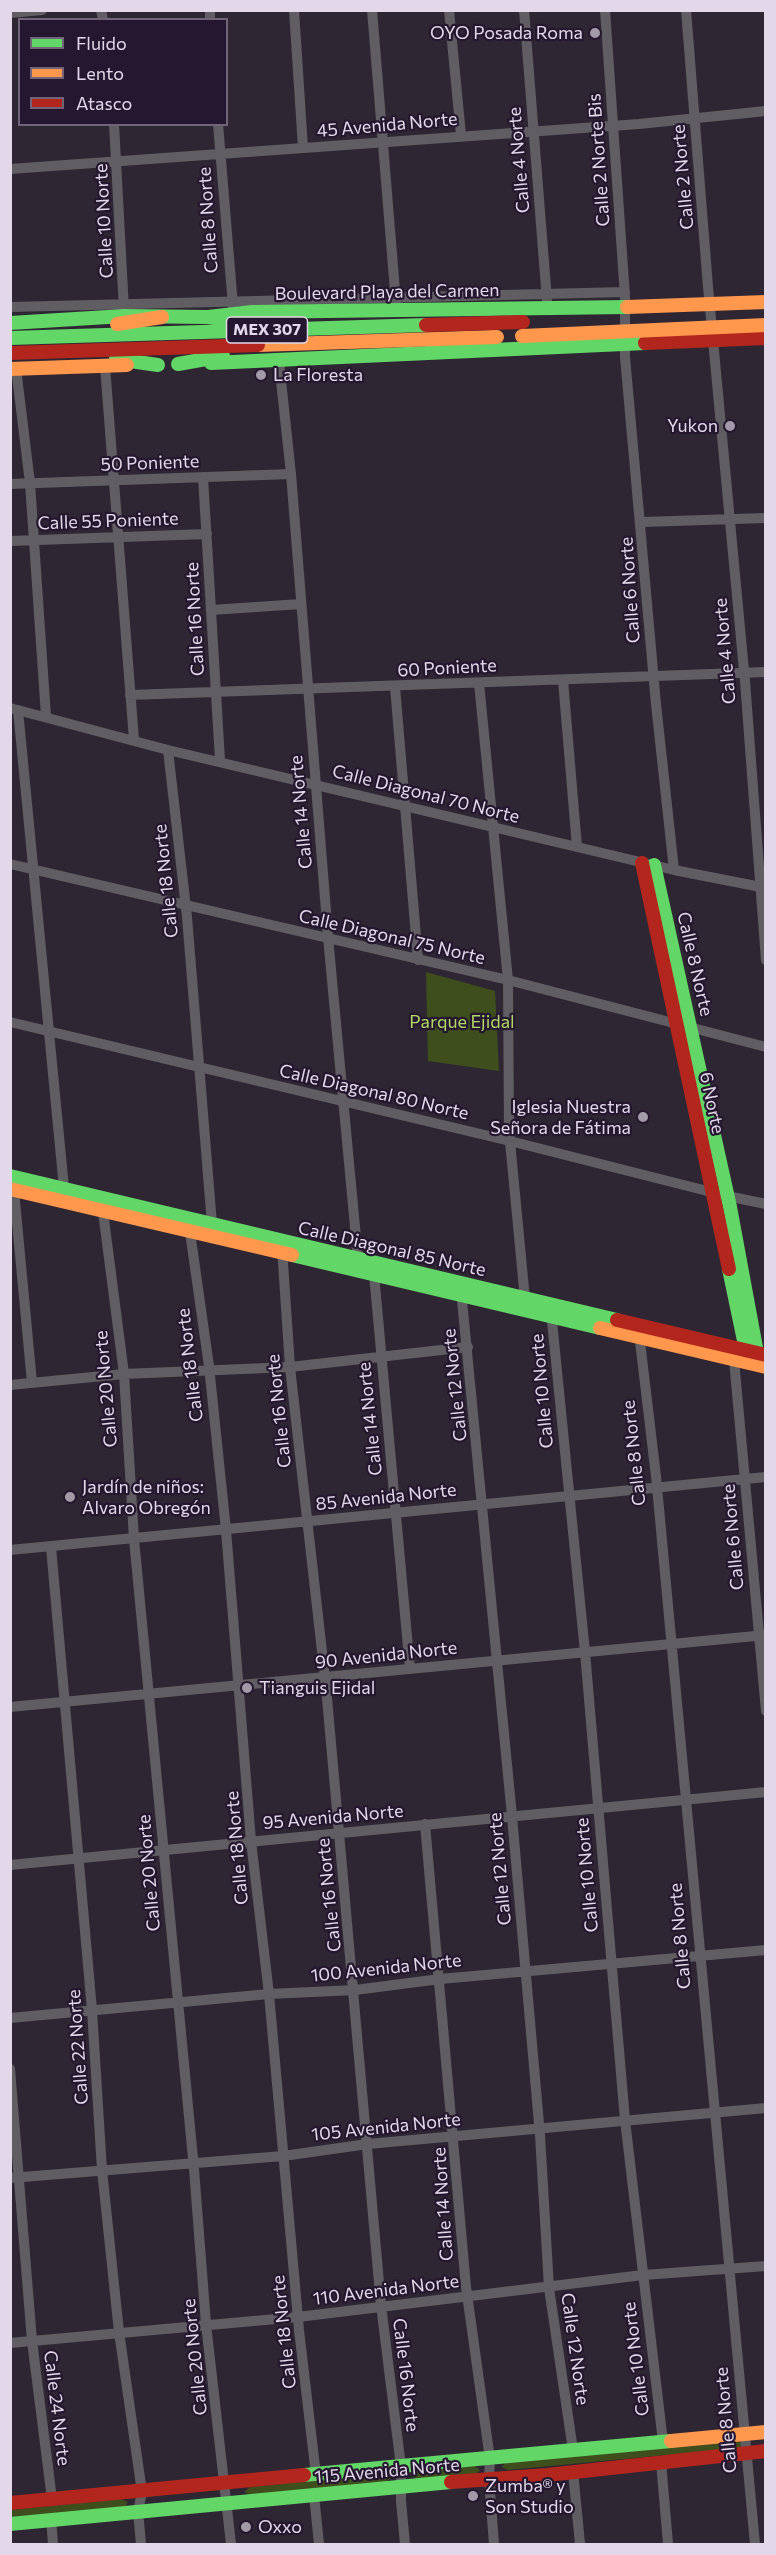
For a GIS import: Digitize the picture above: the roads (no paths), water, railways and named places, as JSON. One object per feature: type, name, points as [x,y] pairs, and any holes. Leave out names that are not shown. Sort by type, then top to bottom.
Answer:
[{"type":"main road","points":[[456,308],[472,295]]},
{"type":"main road","points":[[507,295],[524,307]]},
{"type":"main road","name":"Boulevard Playa del Carmen","points":[[10,323],[124,309],[162,317],[208,316],[233,307],[396,304],[456,308],[524,307],[547,301],[573,309],[765,302]]},
{"type":"main road","name":"MEX 307","points":[[10,353],[295,344],[765,314]]},
{"type":"main road","points":[[208,316],[303,329]]},
{"type":"main road","points":[[56,337],[162,317]]},
{"type":"main road","name":"MEX 307","points":[[10,338],[303,329],[523,329],[765,325]]},
{"type":"main road","points":[[13,368],[279,362],[765,338]]},
{"type":"main road","points":[[178,364],[295,344]]},
{"type":"main road","points":[[66,351],[158,365]]},
{"type":"main road","name":"6 Norte","points":[[648,864],[677,1025],[712,1191],[756,1353]]},
{"type":"main road","name":"Calle 8 Norte","points":[[648,864],[691,1029],[727,1196],[756,1353]]},
{"type":"main road","name":"Calle Diagonal 85 Norte","points":[[10,1176],[64,1188],[102,1205]]},
{"type":"main road","name":"Calle Diagonal 85 Norte","points":[[12,1189],[102,1205],[282,1248],[374,1274],[525,1299],[551,1311]]},
{"type":"main road","name":"Calle Diagonal 85 Norte","points":[[189,1226],[212,1224],[282,1248],[358,1259],[461,1289],[551,1311],[639,1331],[756,1353]]},
{"type":"main road","name":"Calle Diagonal 85 Norte","points":[[639,1331],[765,1367]]},
{"type":"main road","name":"115 Avenida Norte","points":[[10,2503],[765,2432]]},
{"type":"main road","name":"115 Avenida Norte","points":[[10,2524],[765,2451]]},
{"type":"street","points":[[10,13],[42,10]]},
{"type":"street","points":[[294,10],[303,148]]},
{"type":"street","points":[[372,10],[396,304],[472,295],[507,295],[547,301],[625,292]]},
{"type":"street","points":[[449,10],[461,135]]},
{"type":"street","name":"Calle 4 Norte","points":[[524,10],[547,301]]},
{"type":"street","name":"Calle 2 Norte Bis","points":[[605,10],[625,306]]},
{"type":"street","name":"Calle 2 Norte","points":[[686,10],[714,340]]},
{"type":"street","name":"45 Avenida Norte","points":[[10,169],[614,125],[765,111]]},
{"type":"street","name":"Calle 10 Norte","points":[[114,126],[118,162],[124,309]]},
{"type":"street","name":"Calle 8 Norte","points":[[218,126],[233,307]]},
{"type":"street","name":"Calle 6 Norte","points":[[625,306],[624,345],[674,870]]},
{"type":"street","points":[[10,307],[124,309],[233,307]]},
{"type":"street","name":"Calle 4 Norte","points":[[714,340],[763,887],[765,960]]},
{"type":"street","name":"Calle 14 Norte","points":[[279,362],[291,474],[328,940],[358,1259]]},
{"type":"street","points":[[105,366],[134,740]]},
{"type":"street","points":[[13,368],[30,483],[46,716]]},
{"type":"street","name":"50 Poniente","points":[[10,484],[291,474]]},
{"type":"street","name":"Calle 16 Norte","points":[[204,477],[220,760]]},
{"type":"street","points":[[642,522],[765,518]]},
{"type":"street","name":"Calle 55 Poniente","points":[[10,541],[207,534]]},
{"type":"street","points":[[211,610],[301,604]]},
{"type":"street","name":"60 Poniente","points":[[130,695],[765,672]]},
{"type":"street","points":[[563,680],[578,847]]},
{"type":"street","points":[[479,683],[508,980],[510,1141],[525,1299]]},
{"type":"street","points":[[395,687],[418,960]]},
{"type":"street","points":[[14,709],[34,869],[64,1188]]},
{"type":"street","name":"Calle Diagonal 70 Norte","points":[[14,709],[168,750],[220,760],[674,870],[763,887]]},
{"type":"street","name":"Calle 18 Norte","points":[[168,750],[186,905],[212,1224]]},
{"type":"street","name":"Calle Diagonal 75 Norte","points":[[10,864],[328,940],[508,980],[765,1047]]},
{"type":"street","name":"Calle Diagonal 80 Norte","points":[[10,1022],[765,1204]]},
{"type":"street","points":[[12,1189],[32,1383]]},
{"type":"street","name":"Calle 20 Norte","points":[[102,1205],[124,1374],[135,1539],[206,2324],[226,2484],[231,2544]]},
{"type":"street","name":"Calle 18 Norte","points":[[189,1226],[209,1371],[226,1530],[251,1841],[269,1994],[298,2317],[316,2475]]},
{"type":"street","name":"Calle 16 Norte","points":[[282,1248],[290,1367],[325,1678],[355,1990],[381,2305],[401,2467],[400,2486],[405,2544]]},
{"type":"street","name":"Calle 14 Norte","points":[[374,1274],[410,1669]]},
{"type":"street","name":"Calle 12 Norte","points":[[461,1289],[513,1815],[540,2128],[549,2288],[573,2450]]},
{"type":"street","name":"Calle 10 Norte","points":[[551,1311],[585,1652],[625,2120],[663,2442]]},
{"type":"street","name":"Calle 8 Norte","points":[[639,1331],[657,1487],[714,2113],[747,2433],[755,2544]]},
{"type":"street","points":[[10,1385],[124,1374],[290,1367],[468,1347]]},
{"type":"street","name":"Calle 6 Norte","points":[[734,1360],[762,1635],[765,1712]]},
{"type":"street","name":"85 Avenida Norte","points":[[10,1550],[568,1494],[765,1477]]},
{"type":"street","name":"Calle 22 Norte","points":[[51,1547],[92,2010],[102,2170],[119,2332],[142,2492],[138,2511],[141,2544]]},
{"type":"street","name":"90 Avenida Norte","points":[[10,1707],[762,1635]]},
{"type":"street","name":"95 Avenida Norte","points":[[10,1865],[765,1792]]},
{"type":"street","name":"Calle 14 Norte","points":[[426,1824],[468,2297],[490,2459],[489,2479],[494,2544]]},
{"type":"street","name":"100 Avenida Norte","points":[[10,2018],[269,1994],[355,1990],[440,1979],[765,1950]]},
{"type":"street","name":"Calle 24 Norte","points":[[10,2069],[15,2178],[52,2499]]},
{"type":"street","name":"105 Avenida Norte","points":[[15,2178],[283,2156],[368,2144],[765,2108]]},
{"type":"street","name":"110 Avenida Norte","points":[[10,2343],[298,2317],[381,2305],[549,2288],[643,2275],[765,2266]]},
{"type":"street","points":[[661,2462],[669,2544]]},
{"type":"street","points":[[573,2471],[580,2544]]},
{"type":"street","points":[[314,2495],[319,2544]]},
{"type":"street","points":[[51,2519],[53,2544]]},
{"type":"place","name":"OYO Posada Roma","points":[[595,33]]},
{"type":"place","name":"La Floresta","points":[[261,375]]},
{"type":"place","name":"Yukon","points":[[730,426]]},
{"type":"place","name":"Iglesia Nuestra Señora de Fátima","points":[[643,1117]]},
{"type":"place","name":"Jardín de niños: Alvaro Obregón","points":[[70,1497]]},
{"type":"place","name":"Tianguis Ejidal","points":[[247,1688]]},
{"type":"place","name":"Zumba® y Son Studio","points":[[473,2496]]},
{"type":"place","name":"Oxxo","points":[[246,2527]]},
{"type":"park label","name":"Parque Ejidal","points":[[462,1022]]}]
